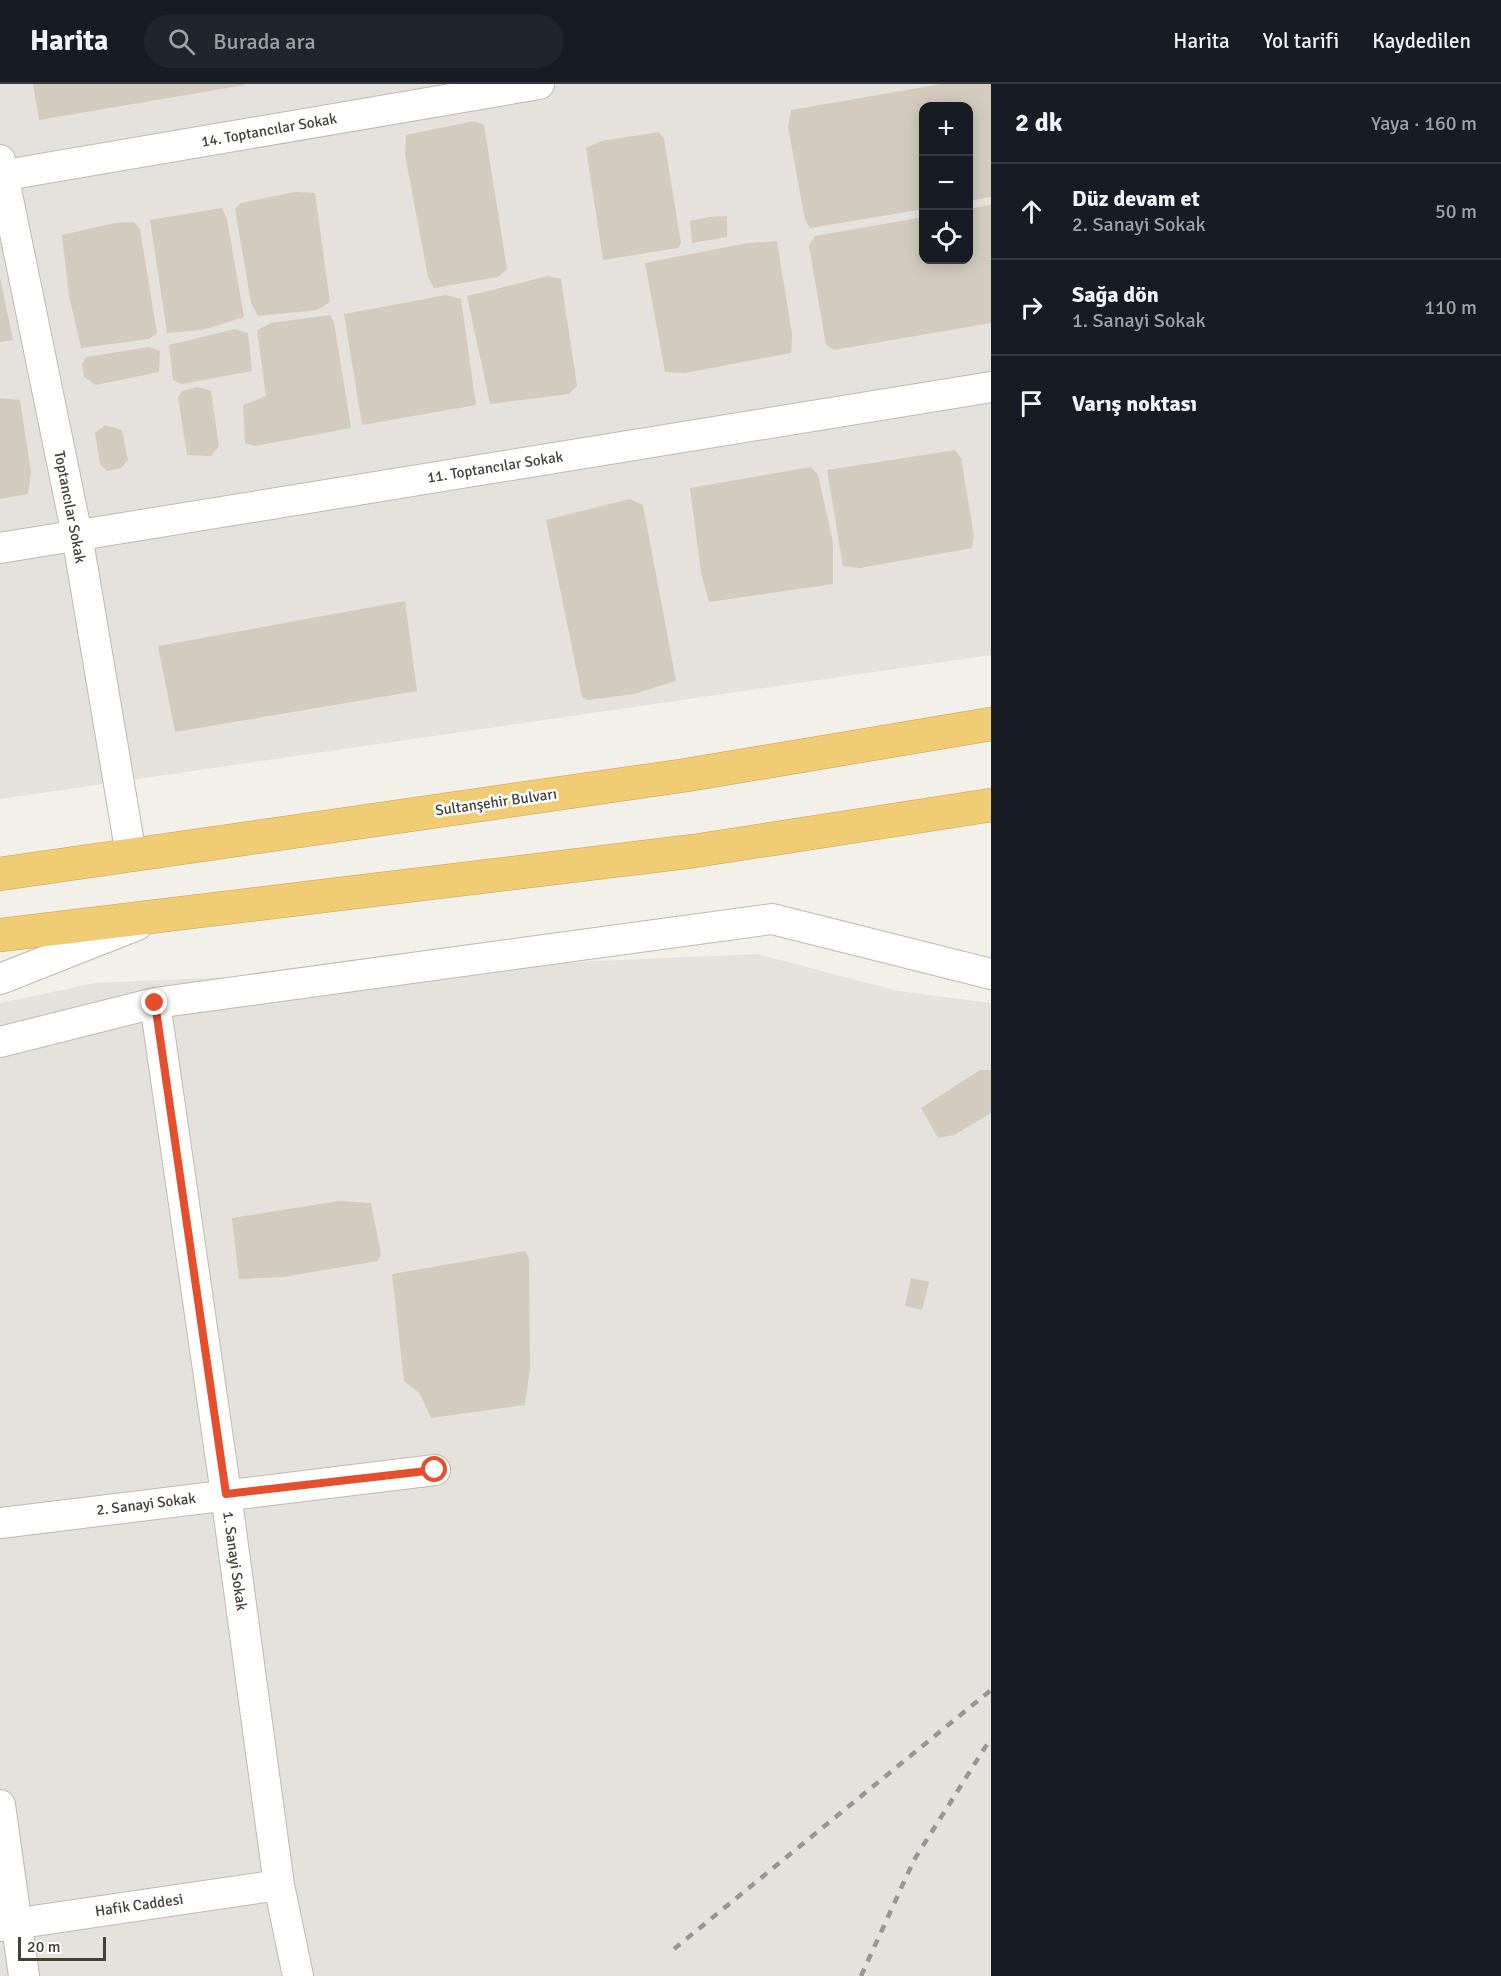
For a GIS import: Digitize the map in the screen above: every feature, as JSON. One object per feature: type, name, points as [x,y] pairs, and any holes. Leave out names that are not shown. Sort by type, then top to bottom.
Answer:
[{"type":"highway","name":"Sultanşehir Bulvarı","points":[[0,874],[687,775],[991,724]]},
{"type":"highway","points":[[0,935],[694,851],[991,805]]},
{"type":"street","name":"14. Toptancılar Sokak","points":[[1,170],[539,84]]},
{"type":"street","name":"Toptancılar Sokak","points":[[1,170],[77,535],[131,855]]},
{"type":"street","name":"11. Toptancılar Sokak","points":[[0,548],[991,387]]},
{"type":"street","points":[[0,979],[164,914]]},
{"type":"street","points":[[0,1042],[155,1003],[772,919],[991,974]]},
{"type":"street","name":"1. Sanayi Sokak","points":[[155,1003],[226,1494],[279,1885],[298,1976]]},
{"type":"street","name":"2. Sanayi Sokak","points":[[0,1523],[435,1470]]},
{"type":"street","points":[[0,1805],[8,1925],[24,1976]]},
{"type":"street","name":"Hafik Caddesi","points":[[8,1925],[279,1885]]},
{"type":"shaded area","points":[[0,84],[991,84],[991,655],[0,799]]},
{"type":"shaded area","points":[[757,954],[898,991],[991,1003],[991,1976],[0,1976],[0,1003],[96,983]]},
{"type":"building","points":[[33,84],[245,84],[245,85],[39,120]]},
{"type":"building","points":[[941,84],[991,84],[991,197],[973,200],[973,102],[919,102],[919,210],[810,228],[805,220],[788,127],[791,110]]},
{"type":"building","points":[[474,121],[484,125],[507,269],[498,277],[434,288],[428,277],[405,155],[406,135]]},
{"type":"building","points":[[659,132],[664,139],[681,243],[678,248],[603,260],[586,148],[601,141]]},
{"type":"building","points":[[295,192],[315,193],[330,302],[317,310],[258,316],[251,303],[235,209],[241,203]]},
{"type":"building","points":[[991,205],[991,323],[834,350],[826,345],[809,246],[815,236],[919,218],[919,264],[973,264],[973,208]]},
{"type":"building","points":[[222,208],[227,219],[244,317],[202,330],[167,333],[150,220]]},
{"type":"building","points":[[727,216],[727,237],[692,243],[690,221]]},
{"type":"building","points":[[134,222],[140,229],[157,333],[149,339],[81,348],[69,296],[62,235],[115,223]]},
{"type":"building","points":[[777,241],[792,334],[791,353],[685,373],[665,372],[645,263],[748,243]]},
{"type":"building","points":[[548,276],[561,279],[577,386],[569,394],[490,404],[467,296]]},
{"type":"building","points":[[0,277],[13,340],[0,342]]},
{"type":"building","points":[[446,295],[461,299],[476,405],[362,425],[344,314]]},
{"type":"building","points":[[330,315],[334,322],[351,428],[255,446],[245,443],[243,405],[266,396],[257,330],[271,323]]},
{"type":"building","points":[[235,329],[248,333],[252,371],[182,384],[173,380],[169,345]]},
{"type":"building","points":[[149,347],[160,351],[159,372],[96,385],[84,377],[82,364],[86,357]]},
{"type":"building","points":[[198,387],[211,391],[219,446],[211,456],[187,455],[178,397],[182,391]]},
{"type":"building","points":[[0,398],[20,400],[31,472],[28,494],[0,499]]},
{"type":"building","points":[[105,425],[122,430],[128,460],[121,468],[107,471],[100,464],[95,433]]},
{"type":"building","points":[[955,450],[961,458],[974,536],[972,548],[860,568],[843,566],[827,470]]},
{"type":"building","points":[[811,467],[818,475],[833,542],[833,584],[709,602],[701,573],[690,488]]},
{"type":"building","points":[[630,499],[643,505],[676,681],[634,694],[587,700],[582,697],[546,520]]},
{"type":"building","points":[[405,601],[417,691],[175,732],[158,646]]},
{"type":"building","points":[[980,1070],[991,1070],[991,1113],[954,1135],[938,1138],[921,1108]]},
{"type":"building","points":[[339,1201],[371,1203],[381,1254],[378,1261],[283,1277],[239,1279],[232,1218]]},
{"type":"building","points":[[525,1251],[529,1258],[530,1368],[525,1405],[431,1418],[420,1394],[404,1381],[392,1274]]},
{"type":"building","points":[[911,1278],[929,1282],[922,1310],[905,1306]]},
{"type":"railway","points":[[674,1949],[991,1690]]},
{"type":"railway","points":[[861,1976],[914,1860],[991,1738]]},
{"type":"route","points":[[155,1003],[226,1494],[435,1470]]}]
